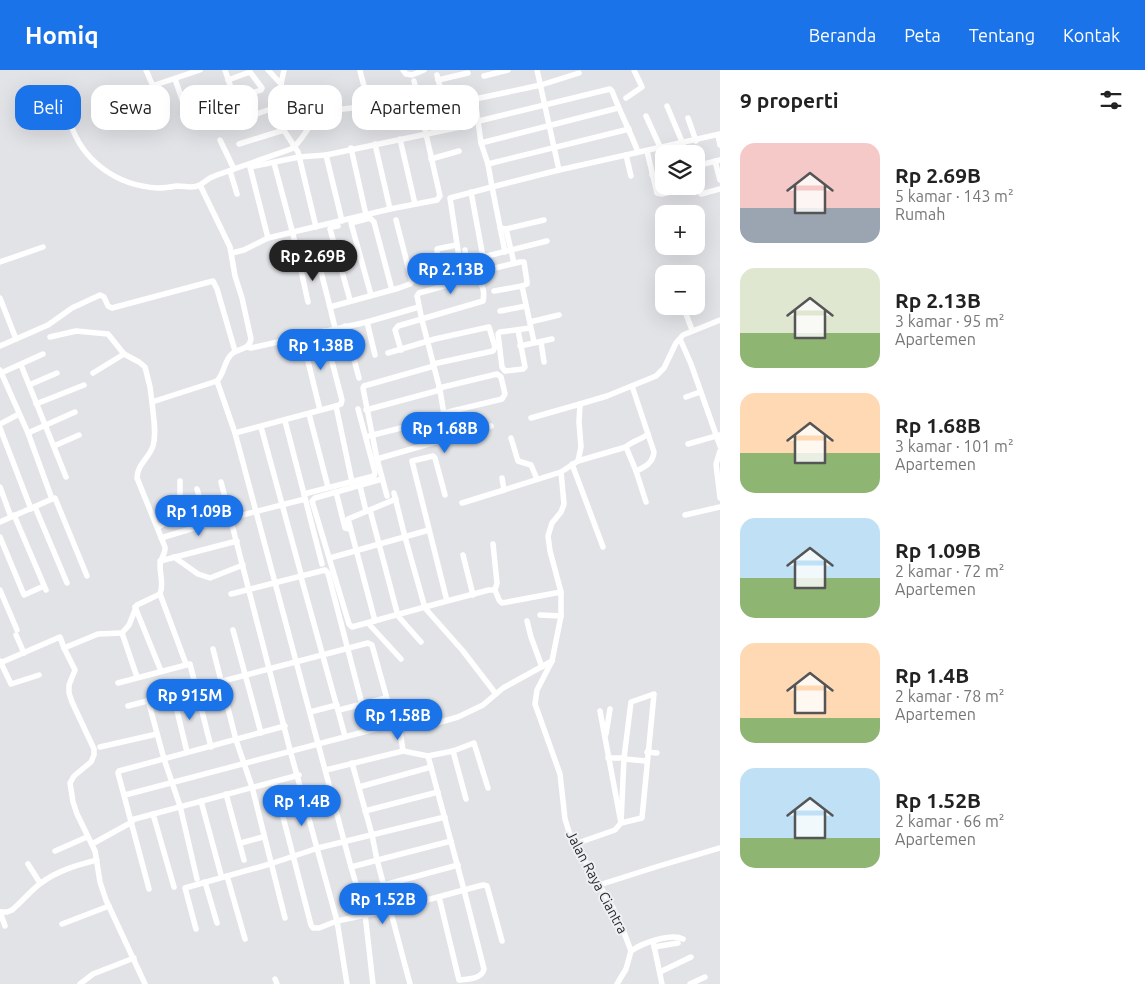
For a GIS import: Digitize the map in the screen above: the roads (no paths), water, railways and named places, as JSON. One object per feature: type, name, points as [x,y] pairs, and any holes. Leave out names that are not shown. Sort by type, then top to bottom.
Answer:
[{"type":"street","points":[[146,70],[153,85],[200,70]]},
{"type":"street","points":[[225,70],[230,85]]},
{"type":"street","points":[[282,70],[282,87],[270,72],[282,70]]},
{"type":"street","points":[[73,130],[84,152],[99,166],[114,175],[140,185],[157,188],[179,186],[192,188],[217,175],[283,154],[295,147],[306,129],[322,115],[340,108],[359,107],[364,102],[366,94],[360,70]]},
{"type":"street","points":[[403,70],[406,74],[412,75],[424,70]]},
{"type":"street","points":[[484,76],[508,70]]},
{"type":"street","points":[[537,70],[560,170]]},
{"type":"street","points":[[626,98],[642,87],[634,70]]},
{"type":"street","points":[[228,80],[249,71],[262,90],[258,91]]},
{"type":"street","points":[[440,85],[438,77],[468,73]]},
{"type":"street","points":[[514,263],[481,143],[476,99],[541,85],[579,73]]},
{"type":"street","points":[[175,79],[180,93]]},
{"type":"street","points":[[232,253],[255,246],[268,238],[293,234],[390,209],[435,201],[439,198],[414,80]]},
{"type":"street","points":[[480,121],[610,89],[638,152]]},
{"type":"street","points":[[667,106],[683,144]]},
{"type":"street","points":[[481,143],[618,108]]},
{"type":"street","points":[[646,116],[659,145]]},
{"type":"street","points":[[688,118],[696,140]]},
{"type":"street","points":[[488,164],[629,129]]},
{"type":"street","points":[[239,144],[284,130],[299,157],[316,227]]},
{"type":"street","points":[[268,238],[250,167],[299,157],[326,155],[351,148],[442,130]]},
{"type":"street","points":[[679,145],[719,134],[720,145]]},
{"type":"street","points":[[400,139],[415,204]]},
{"type":"street","points":[[220,140],[232,170],[237,194]]},
{"type":"street","points":[[375,144],[390,209]]},
{"type":"street","points":[[351,148],[366,215]]},
{"type":"street","points":[[459,257],[450,198],[560,170],[655,150]]},
{"type":"street","points":[[431,158],[459,151]]},
{"type":"street","points":[[647,151],[655,188]]},
{"type":"street","points":[[326,155],[342,221]]},
{"type":"street","points":[[626,155],[631,176]]},
{"type":"street","points":[[705,164],[718,160],[720,180]]},
{"type":"street","points":[[274,163],[293,234],[308,302]]},
{"type":"street","points":[[200,185],[229,243],[232,253],[235,276],[250,328],[251,342],[247,347]]},
{"type":"street","points":[[705,193],[720,189]]},
{"type":"street","points":[[471,192],[485,268],[487,270],[514,263],[523,262],[524,264],[527,284],[494,291]]},
{"type":"street","points":[[350,300],[330,229],[369,218],[373,220],[392,290]]},
{"type":"street","points":[[330,307],[410,284],[412,281],[396,220]]},
{"type":"street","points":[[503,228],[544,220]]},
{"type":"street","points":[[351,223],[370,295]]},
{"type":"street","points":[[503,228],[504,252]]},
{"type":"street","points":[[483,256],[547,241]]},
{"type":"street","points":[[438,267],[436,250],[456,245]]},
{"type":"street","points":[[0,262],[43,247]]},
{"type":"street","points":[[465,250],[469,279]]},
{"type":"street","points":[[316,252],[335,328]]},
{"type":"street","points":[[401,350],[396,330],[399,324],[422,318],[483,301],[483,289],[480,281],[475,278],[469,279],[418,293],[416,296],[422,318],[428,342],[433,365],[440,389],[448,440]]},
{"type":"street","points":[[0,346],[48,325],[72,308],[100,295],[104,296],[108,306],[112,308],[213,281],[235,352]]},
{"type":"street","points":[[522,286],[530,325],[544,362]]},
{"type":"street","points":[[0,298],[16,339]]},
{"type":"street","points":[[500,311],[526,306]]},
{"type":"street","points":[[152,402],[217,381],[223,374],[228,359],[235,352],[247,347],[251,348],[367,322],[419,307]]},
{"type":"street","points":[[518,330],[525,367],[523,369],[505,371],[502,367],[497,335],[500,332],[518,330],[559,315]]},
{"type":"street","points":[[686,315],[692,330]]},
{"type":"street","points":[[531,418],[600,398],[661,373],[680,338],[692,330],[720,320]]},
{"type":"street","points":[[367,322],[375,355]]},
{"type":"street","points":[[345,326],[359,378]]},
{"type":"street","points":[[388,353],[488,326],[495,347],[491,352],[433,365],[364,386],[362,391],[375,473],[373,476],[331,490],[315,498],[312,502],[350,625],[353,627],[487,590],[495,590]]},
{"type":"street","points":[[50,337],[76,331],[106,333],[124,354],[139,362],[145,368],[152,402],[154,443],[150,454],[138,469],[137,475],[165,550],[160,561],[162,589],[160,594],[186,664]]},
{"type":"street","points":[[235,433],[285,421],[341,404],[342,400],[324,331]]},
{"type":"street","points":[[302,337],[320,410]]},
{"type":"street","points":[[680,338],[718,435],[720,446]]},
{"type":"street","points":[[520,346],[552,339]]},
{"type":"street","points":[[44,354],[21,365],[0,371],[28,433],[52,499]]},
{"type":"street","points":[[93,373],[124,354]]},
{"type":"street","points":[[21,365],[66,477]]},
{"type":"street","points":[[29,385],[57,373]]},
{"type":"street","points":[[366,410],[497,374],[501,376],[505,394],[502,399],[369,436]]},
{"type":"street","points":[[217,381],[235,433],[326,770],[350,867],[365,914],[373,984]]},
{"type":"street","points":[[36,404],[84,385]]},
{"type":"street","points":[[632,386],[654,450],[654,457],[645,467],[636,471]]},
{"type":"street","points":[[686,396],[700,392]]},
{"type":"street","points":[[580,404],[578,422],[581,447],[575,462],[603,547]]},
{"type":"street","points":[[336,406],[352,482]]},
{"type":"street","points":[[358,409],[377,459],[387,496]]},
{"type":"street","points":[[28,433],[74,412]]},
{"type":"street","points":[[19,414],[0,426],[33,508],[67,584]]},
{"type":"street","points":[[309,414],[331,490],[345,528],[350,529]]},
{"type":"street","points":[[285,421],[322,564]]},
{"type":"street","points":[[377,459],[491,426]]},
{"type":"street","points":[[261,427],[324,653],[345,736]]},
{"type":"street","points":[[54,446],[79,434]]},
{"type":"street","points":[[462,503],[561,472],[575,462],[626,447],[648,434]]},
{"type":"street","points":[[688,444],[718,435]]},
{"type":"street","points":[[511,438],[518,461],[531,465],[537,479]]},
{"type":"street","points":[[626,447],[646,502]]},
{"type":"street","points":[[720,451],[716,464],[720,498]]},
{"type":"street","points":[[446,495],[435,458],[430,456],[412,461],[447,601]]},
{"type":"street","name":"Jalan Raya Ciantra","points":[[561,472],[564,506],[552,523],[548,536],[560,592],[560,616],[552,661],[537,690],[534,704],[560,774],[566,822],[570,835],[600,885],[622,927],[631,951],[626,969],[616,984]]},
{"type":"street","points":[[502,478],[504,490]]},
{"type":"street","points":[[161,538],[331,490],[360,486],[382,479]]},
{"type":"street","points":[[158,527],[174,518],[180,511],[180,482]]},
{"type":"street","points":[[222,482],[290,750],[337,921],[347,984]]},
{"type":"street","points":[[360,486],[380,544],[398,616],[421,642]]},
{"type":"street","points":[[0,487],[45,588],[24,595],[0,537]]},
{"type":"street","points":[[197,489],[207,524]]},
{"type":"street","points":[[401,659],[372,622],[349,518],[368,511],[395,496],[425,608],[463,651],[496,694]]},
{"type":"street","points":[[0,522],[55,498],[87,576]]},
{"type":"street","points":[[685,515],[720,507]]},
{"type":"street","points":[[330,558],[429,530]]},
{"type":"street","points":[[160,561],[237,541]]},
{"type":"street","points":[[493,544],[497,583],[495,590],[502,603],[560,592]]},
{"type":"street","points":[[463,555],[473,594]]},
{"type":"street","points":[[174,557],[198,574],[210,578],[243,566]]},
{"type":"street","points":[[231,594],[275,584],[301,575],[327,571],[362,704]]},
{"type":"street","points":[[0,590],[24,653]]},
{"type":"street","points":[[64,648],[98,634],[122,633],[130,625],[135,607],[160,594]]},
{"type":"street","points":[[135,607],[161,671]]},
{"type":"street","points":[[540,615],[560,616]]},
{"type":"street","points":[[527,621],[542,667]]},
{"type":"street","points":[[233,630],[261,733]]},
{"type":"street","points":[[122,633],[137,677]]},
{"type":"street","points":[[39,675],[12,685],[0,662],[60,637],[75,670],[68,688],[72,702],[94,749],[91,762],[74,776],[70,783],[73,802],[92,844],[97,860],[100,882],[109,906],[145,984]]},
{"type":"street","points":[[128,706],[221,680],[368,643],[372,644],[386,698],[397,724],[403,751]]},
{"type":"street","points":[[213,650],[236,740],[252,787],[285,918]]},
{"type":"street","points":[[125,794],[397,724],[437,723],[450,720],[483,705],[503,688],[552,661]]},
{"type":"street","points":[[118,683],[186,664],[191,666],[211,746]]},
{"type":"street","points":[[173,694],[187,752]]},
{"type":"street","points":[[575,844],[615,830],[621,823],[642,818],[646,761],[654,694],[631,702],[624,758],[621,823]]},
{"type":"street","points":[[310,712],[362,704],[386,698]]},
{"type":"street","points":[[148,700],[164,759],[180,806],[197,879]]},
{"type":"street","points":[[605,740],[610,708]]},
{"type":"street","points":[[600,711],[621,823]]},
{"type":"street","points":[[149,889],[118,772],[285,726]]},
{"type":"street","points":[[100,747],[157,734]]},
{"type":"street","points":[[326,770],[403,751],[428,756],[453,751],[472,743],[476,744],[488,788]]},
{"type":"street","points":[[453,751],[466,799]]},
{"type":"street","points":[[647,752],[657,753]]},
{"type":"street","points":[[428,756],[458,865],[484,969],[483,974],[460,980],[439,897]]},
{"type":"street","points":[[608,758],[646,761]]},
{"type":"street","points":[[352,763],[410,984]]},
{"type":"street","points":[[359,787],[431,767]]},
{"type":"street","points":[[92,844],[132,821],[180,806],[298,775]]},
{"type":"street","points":[[274,782],[312,927],[319,928],[337,921],[390,910],[483,885],[487,886],[502,941]]},
{"type":"street","points":[[365,811],[438,792]]},
{"type":"street","points":[[226,794],[241,843],[244,860]]},
{"type":"street","points":[[201,801],[245,939]]},
{"type":"street","points":[[153,814],[174,887]]},
{"type":"street","points":[[196,930],[185,888],[318,848],[445,817]]},
{"type":"street","points":[[55,851],[87,836]]},
{"type":"street","points":[[241,843],[263,836]]},
{"type":"street","points":[[350,867],[451,841]]},
{"type":"street","points":[[600,885],[720,848]]},
{"type":"street","points":[[5,926],[0,912],[12,910],[40,883],[67,869],[97,860]]},
{"type":"street","points":[[28,864],[40,883]]},
{"type":"street","points":[[384,885],[458,865]]},
{"type":"street","points":[[205,882],[217,922]]},
{"type":"street","points":[[62,924],[109,906]]},
{"type":"street","points":[[631,951],[674,937],[683,939]]},
{"type":"street","points":[[653,944],[678,943]]},
{"type":"street","points":[[653,944],[662,984]]},
{"type":"street","points":[[660,972],[692,957]]},
{"type":"street","points":[[80,984],[93,974],[134,958]]},
{"type":"street","points":[[690,984],[705,977]]}]
